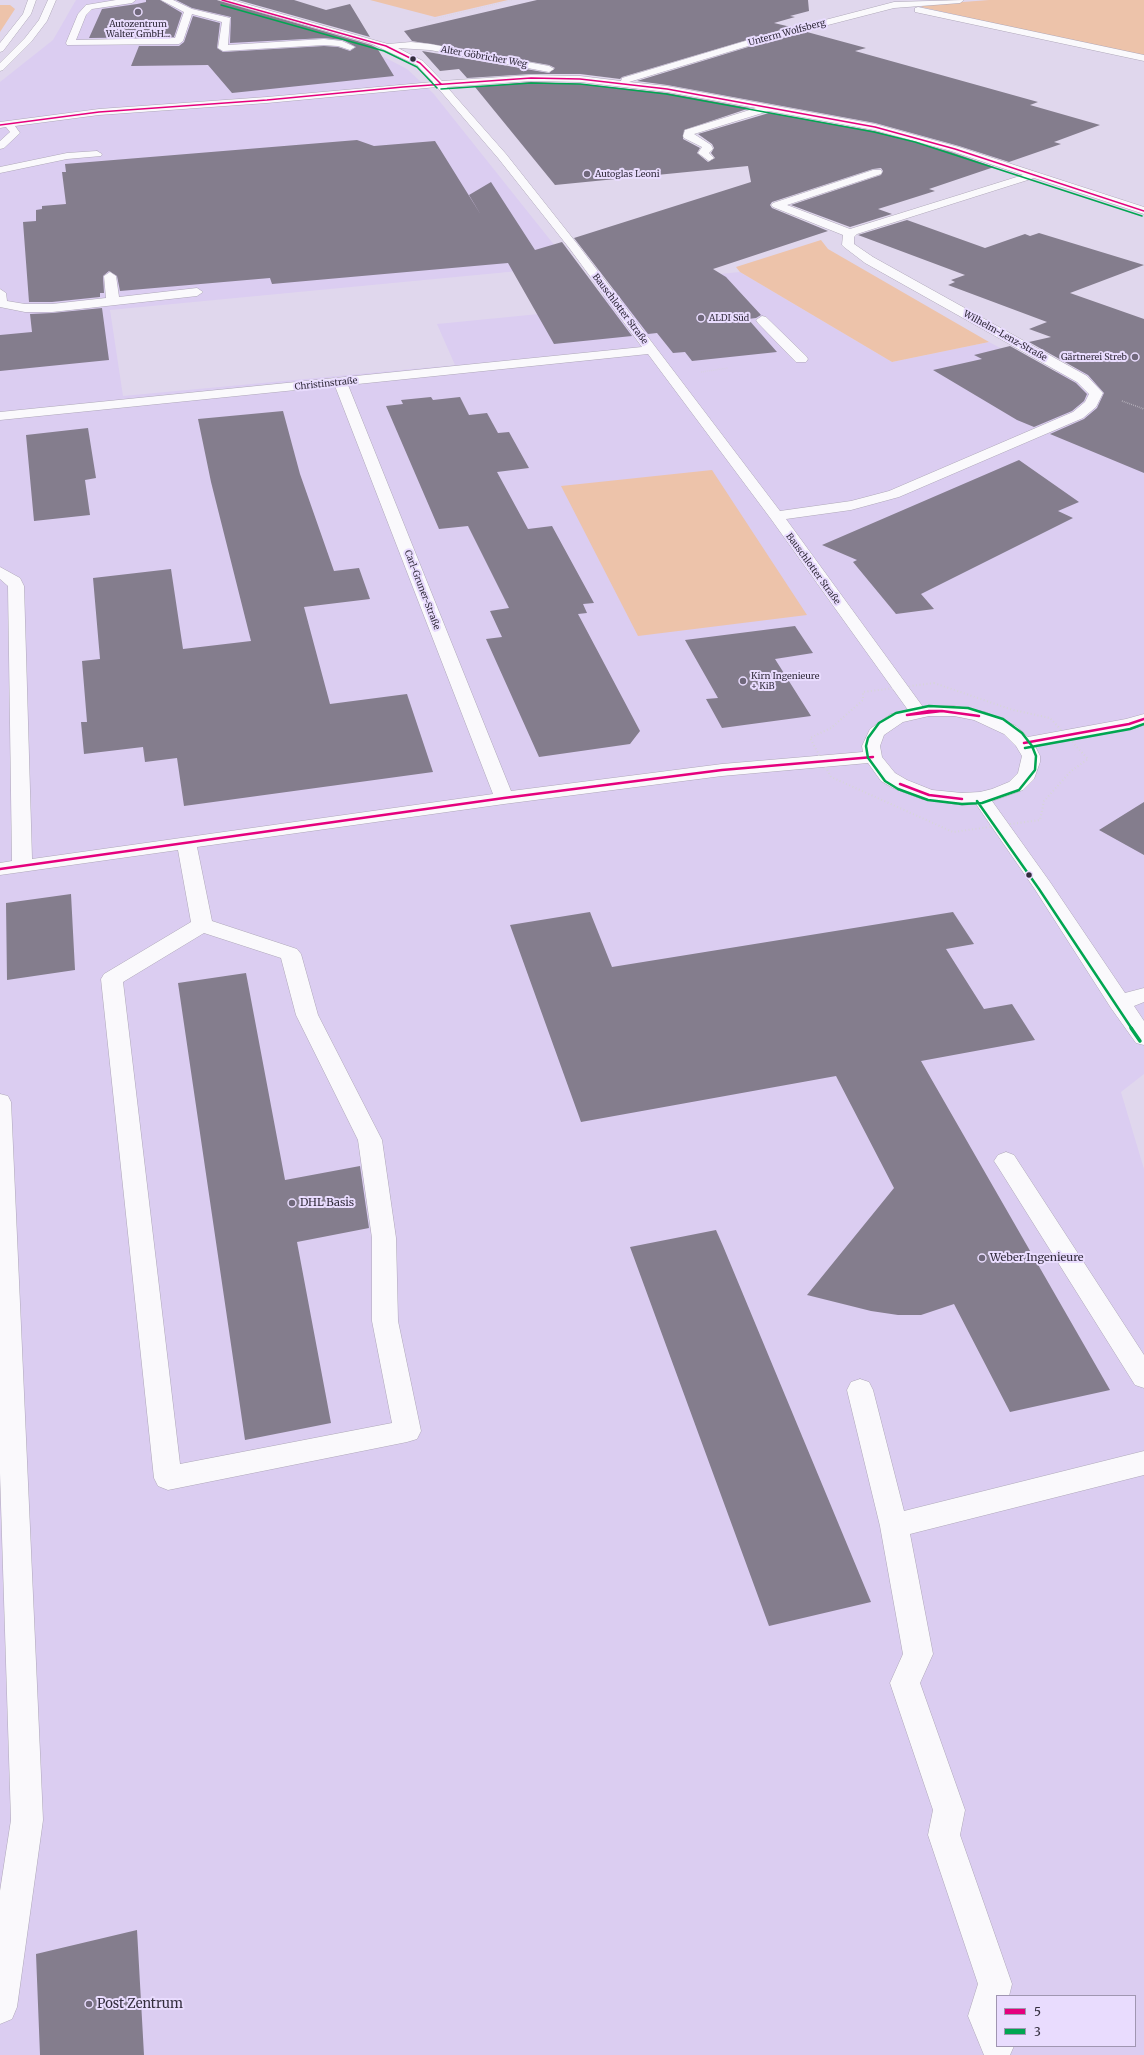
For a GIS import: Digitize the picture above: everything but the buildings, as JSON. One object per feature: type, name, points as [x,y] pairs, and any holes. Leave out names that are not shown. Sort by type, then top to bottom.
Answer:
[{"type":"street","points":[[0,49],[27,14],[32,0]]},
{"type":"street","points":[[0,68],[28,40],[43,21],[52,0]]},
{"type":"street","points":[[132,0],[89,7],[82,14],[70,43],[179,41],[189,11],[180,5],[165,0]]},
{"type":"street","name":"Bauschlotter Straße","points":[[222,0],[386,46],[420,63],[441,84],[502,156],[550,217],[776,516],[898,687],[918,712]]},
{"type":"street","points":[[875,0],[1144,58]]},
{"type":"street","name":"Unterm Wolfsberg","points":[[618,82],[755,41],[894,5],[960,0]]},
{"type":"street","name":"Alter Göbricher Weg","points":[[189,11],[227,20],[223,48],[324,42],[343,44],[355,50],[386,46],[411,45],[447,50],[548,69],[580,79]]},
{"type":"street","points":[[358,37],[373,33]]},
{"type":"street","name":"Alter Göbricher Weg","points":[[4,124],[99,112],[267,100],[441,84],[536,78],[580,79],[618,82],[876,127],[916,137],[1144,211]]},
{"type":"street","name":"Alter Göbricher Weg","points":[[709,158],[702,153],[708,149],[706,145],[690,138],[688,135],[689,132],[768,108]]},
{"type":"street","points":[[0,146],[15,133],[4,124]]},
{"type":"street","points":[[0,170],[67,156],[96,154]]},
{"type":"street","points":[[877,172],[777,205],[851,234],[1033,175]]},
{"type":"street","name":"Wilhelm-Lenz-Straße","points":[[776,516],[851,505],[894,494],[1078,415],[1091,404],[1096,392],[1082,378],[859,255],[848,244],[848,236],[851,234]]},
{"type":"street","points":[[110,276],[113,301]]},
{"type":"street","points":[[0,298],[25,308],[52,308],[197,292]]},
{"type":"street","points":[[762,320],[801,359]]},
{"type":"street","name":"Christinstraße","points":[[0,416],[651,350]]},
{"type":"street","name":"Carl-Gruner-Straße","points":[[340,382],[504,798]]},
{"type":"street","points":[[0,572],[14,581],[16,586],[22,866]]},
{"type":"street","points":[[954,711],[979,716],[1010,730],[1024,743],[1031,756],[1031,762],[1027,774],[1022,780],[1008,790],[981,798],[945,798],[914,790],[888,777],[873,757],[871,746],[873,739],[882,727],[897,718],[918,712],[954,711]]},
{"type":"street","points":[[1024,743],[1066,736],[1144,719]]},
{"type":"street","points":[[0,869],[504,798],[722,770],[873,757]]},
{"type":"street","points":[[981,798],[1043,886],[1119,1003],[1144,1038]]},
{"type":"street","points":[[186,843],[202,925]]},
{"type":"street","points":[[202,925],[290,954],[306,1015],[370,1140],[384,1238],[385,1321],[407,1432],[168,1478],[112,979],[202,925]]},
{"type":"street","points":[[1119,1003],[1144,995]]},
{"type":"street","points":[[0,1102],[27,1820],[0,2007]]},
{"type":"street","points":[[1006,1161],[1144,1377]]},
{"type":"street","points":[[860,1390],[894,1526],[918,1654],[905,1683],[949,1810],[944,1835],[995,1984],[986,2016],[996,2042]]},
{"type":"street","points":[[894,1526],[1144,1462]]},
{"type":"path","points":[[373,33],[513,0]]},
{"type":"path","points":[[934,683],[1013,710],[1050,718],[1088,759],[1071,771],[1044,801],[1040,820],[953,832],[831,777],[810,738],[831,728],[863,700],[863,692],[898,687],[934,683]]},
{"type":"shaded area","points":[[76,0],[204,0],[355,42],[407,69],[433,93],[571,266],[110,310],[123,396],[455,365],[437,324],[590,309],[617,284],[740,272],[892,362],[989,342],[1049,374],[1077,367],[1144,338],[1144,1074],[1121,1092],[1144,1169],[1144,2055],[0,2055],[0,82],[53,40]]},
{"type":"shaded area","points":[[370,0],[508,0],[435,17]]},
{"type":"shaded area","points":[[989,0],[1144,0],[1144,57],[921,7],[924,5]]},
{"type":"shaded area","points":[[0,5],[10,5],[15,9],[0,32]]},
{"type":"shaded area","points":[[821,240],[828,249],[989,342],[892,362],[740,272],[736,267]]},
{"type":"shaded area","points":[[712,470],[807,615],[638,636],[561,486]]},
{"type":"transit line","name":"5","points":[[222,0],[386,46],[420,63],[441,84]]},
{"type":"transit line","name":"3","points":[[221,5],[384,51],[417,67],[437,88]]},
{"type":"transit line","name":"5","points":[[0,125],[99,112],[267,100],[403,87],[531,78],[580,79],[667,89],[875,127],[955,149],[1144,211]]},
{"type":"transit line","name":"3","points":[[441,89],[531,83],[580,84],[666,94],[874,132],[915,142],[1142,216]]},
{"type":"transit line","name":"3","points":[[868,758],[866,746],[868,738],[879,723],[896,713],[929,706],[968,708],[1003,719],[1022,733],[1032,746],[1036,756],[1035,770],[1031,777],[1019,790],[982,803],[962,804],[928,800],[898,789],[885,781],[869,759]]},
{"type":"transit line","name":"5","points":[[907,715],[929,711],[942,711]]},
{"type":"transit line","name":"5","points":[[907,715],[942,711]]},
{"type":"transit line","name":"5","points":[[942,711],[979,716]]},
{"type":"transit line","name":"5","points":[[942,711],[979,716]]},
{"type":"transit line","name":"5","points":[[1024,743],[1129,724],[1144,719]]},
{"type":"transit line","name":"3","points":[[1025,748],[1130,729],[1144,724]]},
{"type":"transit line","name":"5","points":[[0,869],[504,798],[722,770],[873,757]]},
{"type":"transit line","name":"5","points":[[900,784],[929,795]]},
{"type":"transit line","name":"5","points":[[900,784],[929,795]]},
{"type":"transit line","name":"5","points":[[929,795],[962,799]]},
{"type":"transit line","name":"5","points":[[929,795],[962,799]]},
{"type":"transit line","name":"3","points":[[977,801],[1039,889],[1140,1041]]},
{"type":"place","name":"Autozentrum Walter GmbH...","points":[[138,12]]},
{"type":"place","name":"Autoglas Leoni","points":[[587,174]]},
{"type":"place","name":"ALDI Süd","points":[[701,318]]},
{"type":"place","name":"Gärtnerei Streb","points":[[1135,357]]},
{"type":"place","name":"Kirn Ingenieure + KiB","points":[[743,681]]},
{"type":"place","name":"DHL Basis","points":[[292,1203]]},
{"type":"place","name":"Weber Ingenieure","points":[[982,1258]]},
{"type":"place","name":"Post Zentrum","points":[[89,2004]]}]
